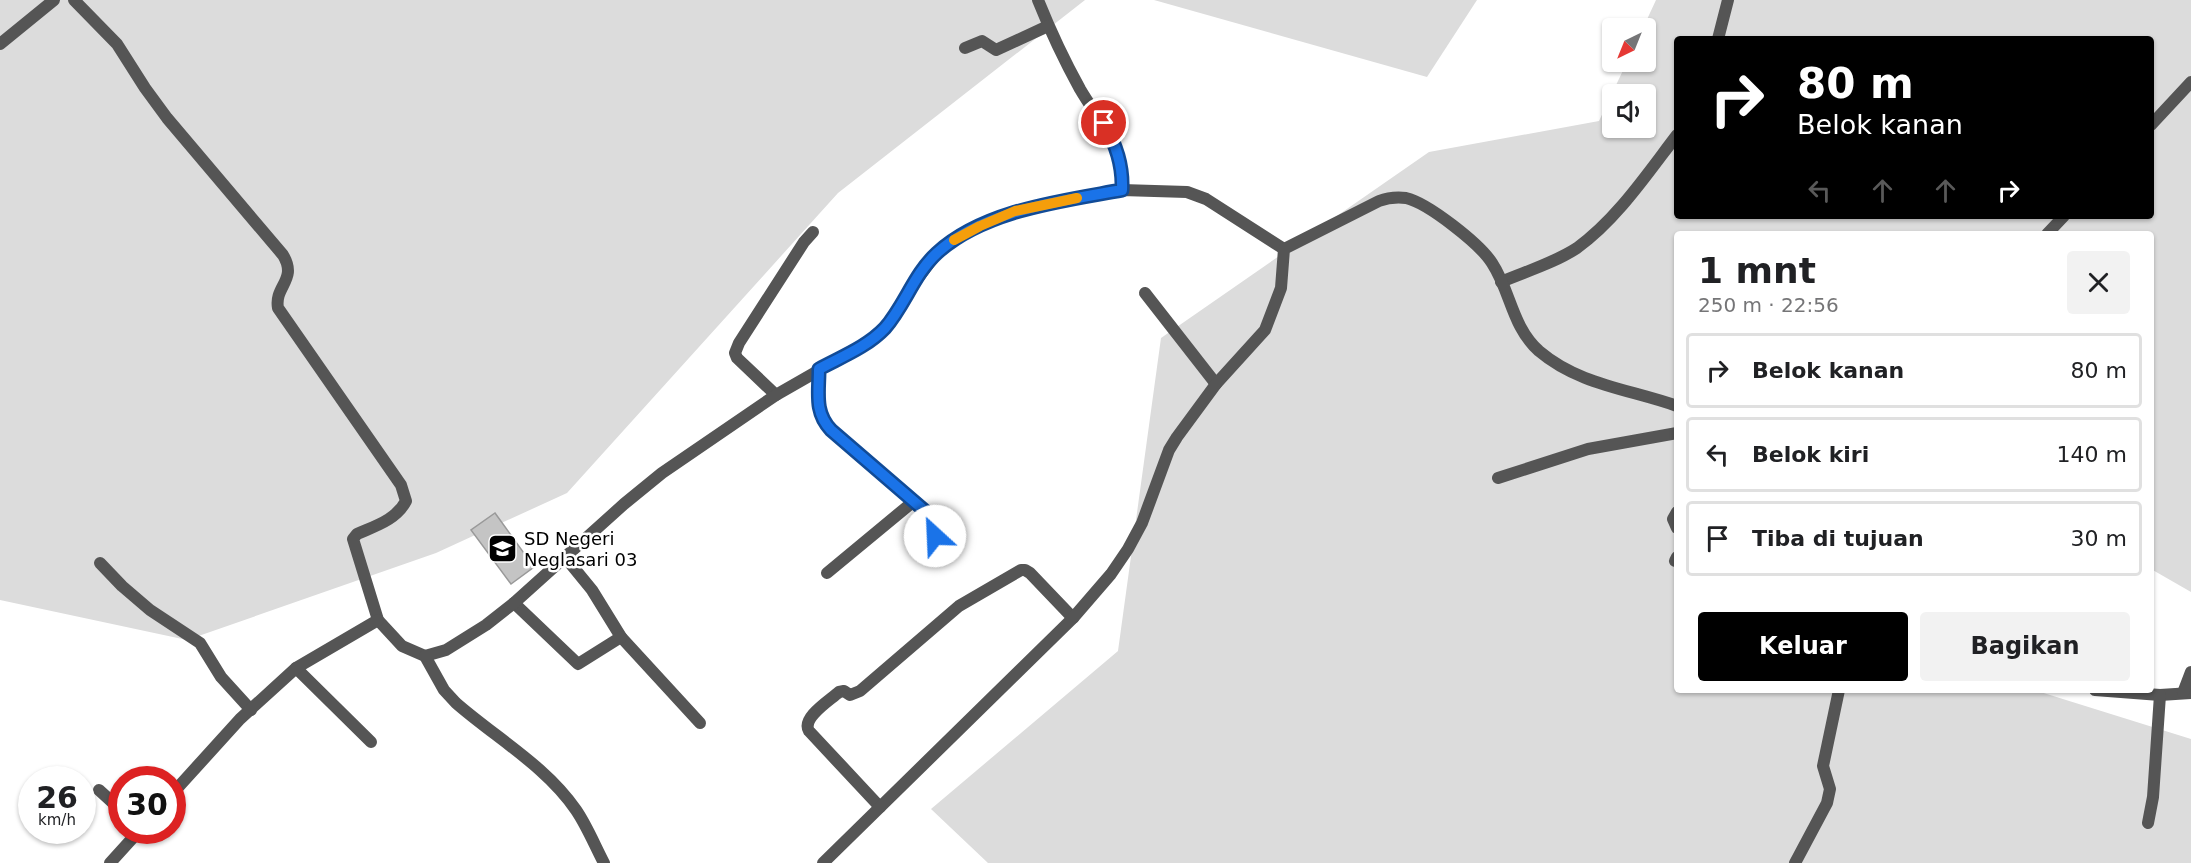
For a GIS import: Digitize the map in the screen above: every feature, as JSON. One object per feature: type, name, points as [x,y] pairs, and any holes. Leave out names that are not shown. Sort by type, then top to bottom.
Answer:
[{"type":"street","points":[[0,44],[54,0]]},
{"type":"street","points":[[74,0],[117,44],[167,118],[283,255],[289,272],[278,298],[278,308],[401,485],[406,501],[402,509],[396,515],[357,534],[353,539],[378,620],[402,646],[425,656],[444,690],[456,704],[543,773],[562,792],[577,811],[604,863]]},
{"type":"street","points":[[1038,0],[1048,26],[1081,89],[1112,138],[1123,172],[1122,190]]},
{"type":"street","points":[[1719,36],[1728,0]]},
{"type":"street","points":[[965,48],[982,41],[996,50],[1048,26]]},
{"type":"street","points":[[2154,121],[2191,82]]},
{"type":"street","points":[[1502,282],[1558,259],[1600,229],[1674,139]]},
{"type":"street","points":[[425,656],[446,650],[514,603],[646,485],[776,394],[864,345],[879,334],[937,253],[960,235],[1015,211],[1122,190],[1187,192],[1200,195],[1284,249]]},
{"type":"street","points":[[1284,249],[1386,199],[1405,198],[1416,202],[1472,241],[1491,261],[1525,336],[1552,361],[1588,380],[1625,391],[1645,394],[1674,405]]},
{"type":"street","points":[[2049,231],[2061,219]]},
{"type":"street","points":[[776,394],[737,358],[735,353],[804,242],[813,232]]},
{"type":"street","points":[[823,863],[1073,618],[1111,574],[1142,523],[1168,450],[1216,384],[1265,330],[1281,288],[1284,249]]},
{"type":"street","points":[[1145,293],[1216,384]]},
{"type":"street","points":[[819,369],[821,418],[831,430],[925,511],[931,520],[939,551]]},
{"type":"street","points":[[1498,478],[1588,449],[1674,434]]},
{"type":"street","points":[[827,573],[914,501]]},
{"type":"street","points":[[565,557],[592,591],[621,637],[700,723]]},
{"type":"street","points":[[100,563],[150,610],[200,643],[221,677],[251,710]]},
{"type":"street","points":[[880,807],[809,731],[807,723],[811,717],[839,692],[844,691],[850,695],[860,691],[958,606],[1021,570],[1030,573],[1073,618]]},
{"type":"street","points":[[514,603],[578,664],[621,637]]},
{"type":"street","points":[[186,779],[267,693],[296,668],[378,620]]},
{"type":"street","points":[[296,668],[371,742]]},
{"type":"street","points":[[2134,693],[2160,695],[2187,693],[2191,672]]},
{"type":"street","points":[[1795,863],[1827,803],[1830,789],[1823,766],[1838,693]]},
{"type":"street","points":[[2148,823],[2160,695]]},
{"type":"street","points":[[99,790],[108,798]]},
{"type":"street","points":[[110,863],[127,844]]},
{"type":"shaded area","points":[[0,0],[1085,0],[838,193],[567,493],[436,553],[187,640],[0,600]]},
{"type":"shaded area","points":[[1154,0],[1477,0],[1427,77]]},
{"type":"shaded area","points":[[1656,0],[2191,0],[2191,592],[2154,571],[2154,231],[1674,231],[1674,693],[2044,693],[2191,739],[2191,863],[988,863],[931,809],[1118,651],[1161,338],[1429,152],[1599,121],[1602,115],[1602,138],[1656,138],[1656,84],[1617,84],[1622,72],[1656,72],[1656,18],[1648,18]]},
{"type":"building","name":"SD Negeri Neglasari 03","points":[[495,513],[534,567],[511,584],[471,530]]},
{"type":"slow traffic","points":[[954,240],[960,235],[1015,211],[1077,198]]},
{"type":"place","name":"SD Negeri Neglasari 03","points":[[503,548]]},
{"type":"route","points":[[935,536],[931,520],[925,511],[831,430],[821,418],[819,369],[872,340],[885,328],[922,271],[937,253],[960,235],[1015,211],[1122,190],[1123,172],[1112,138],[1104,123]]}]
